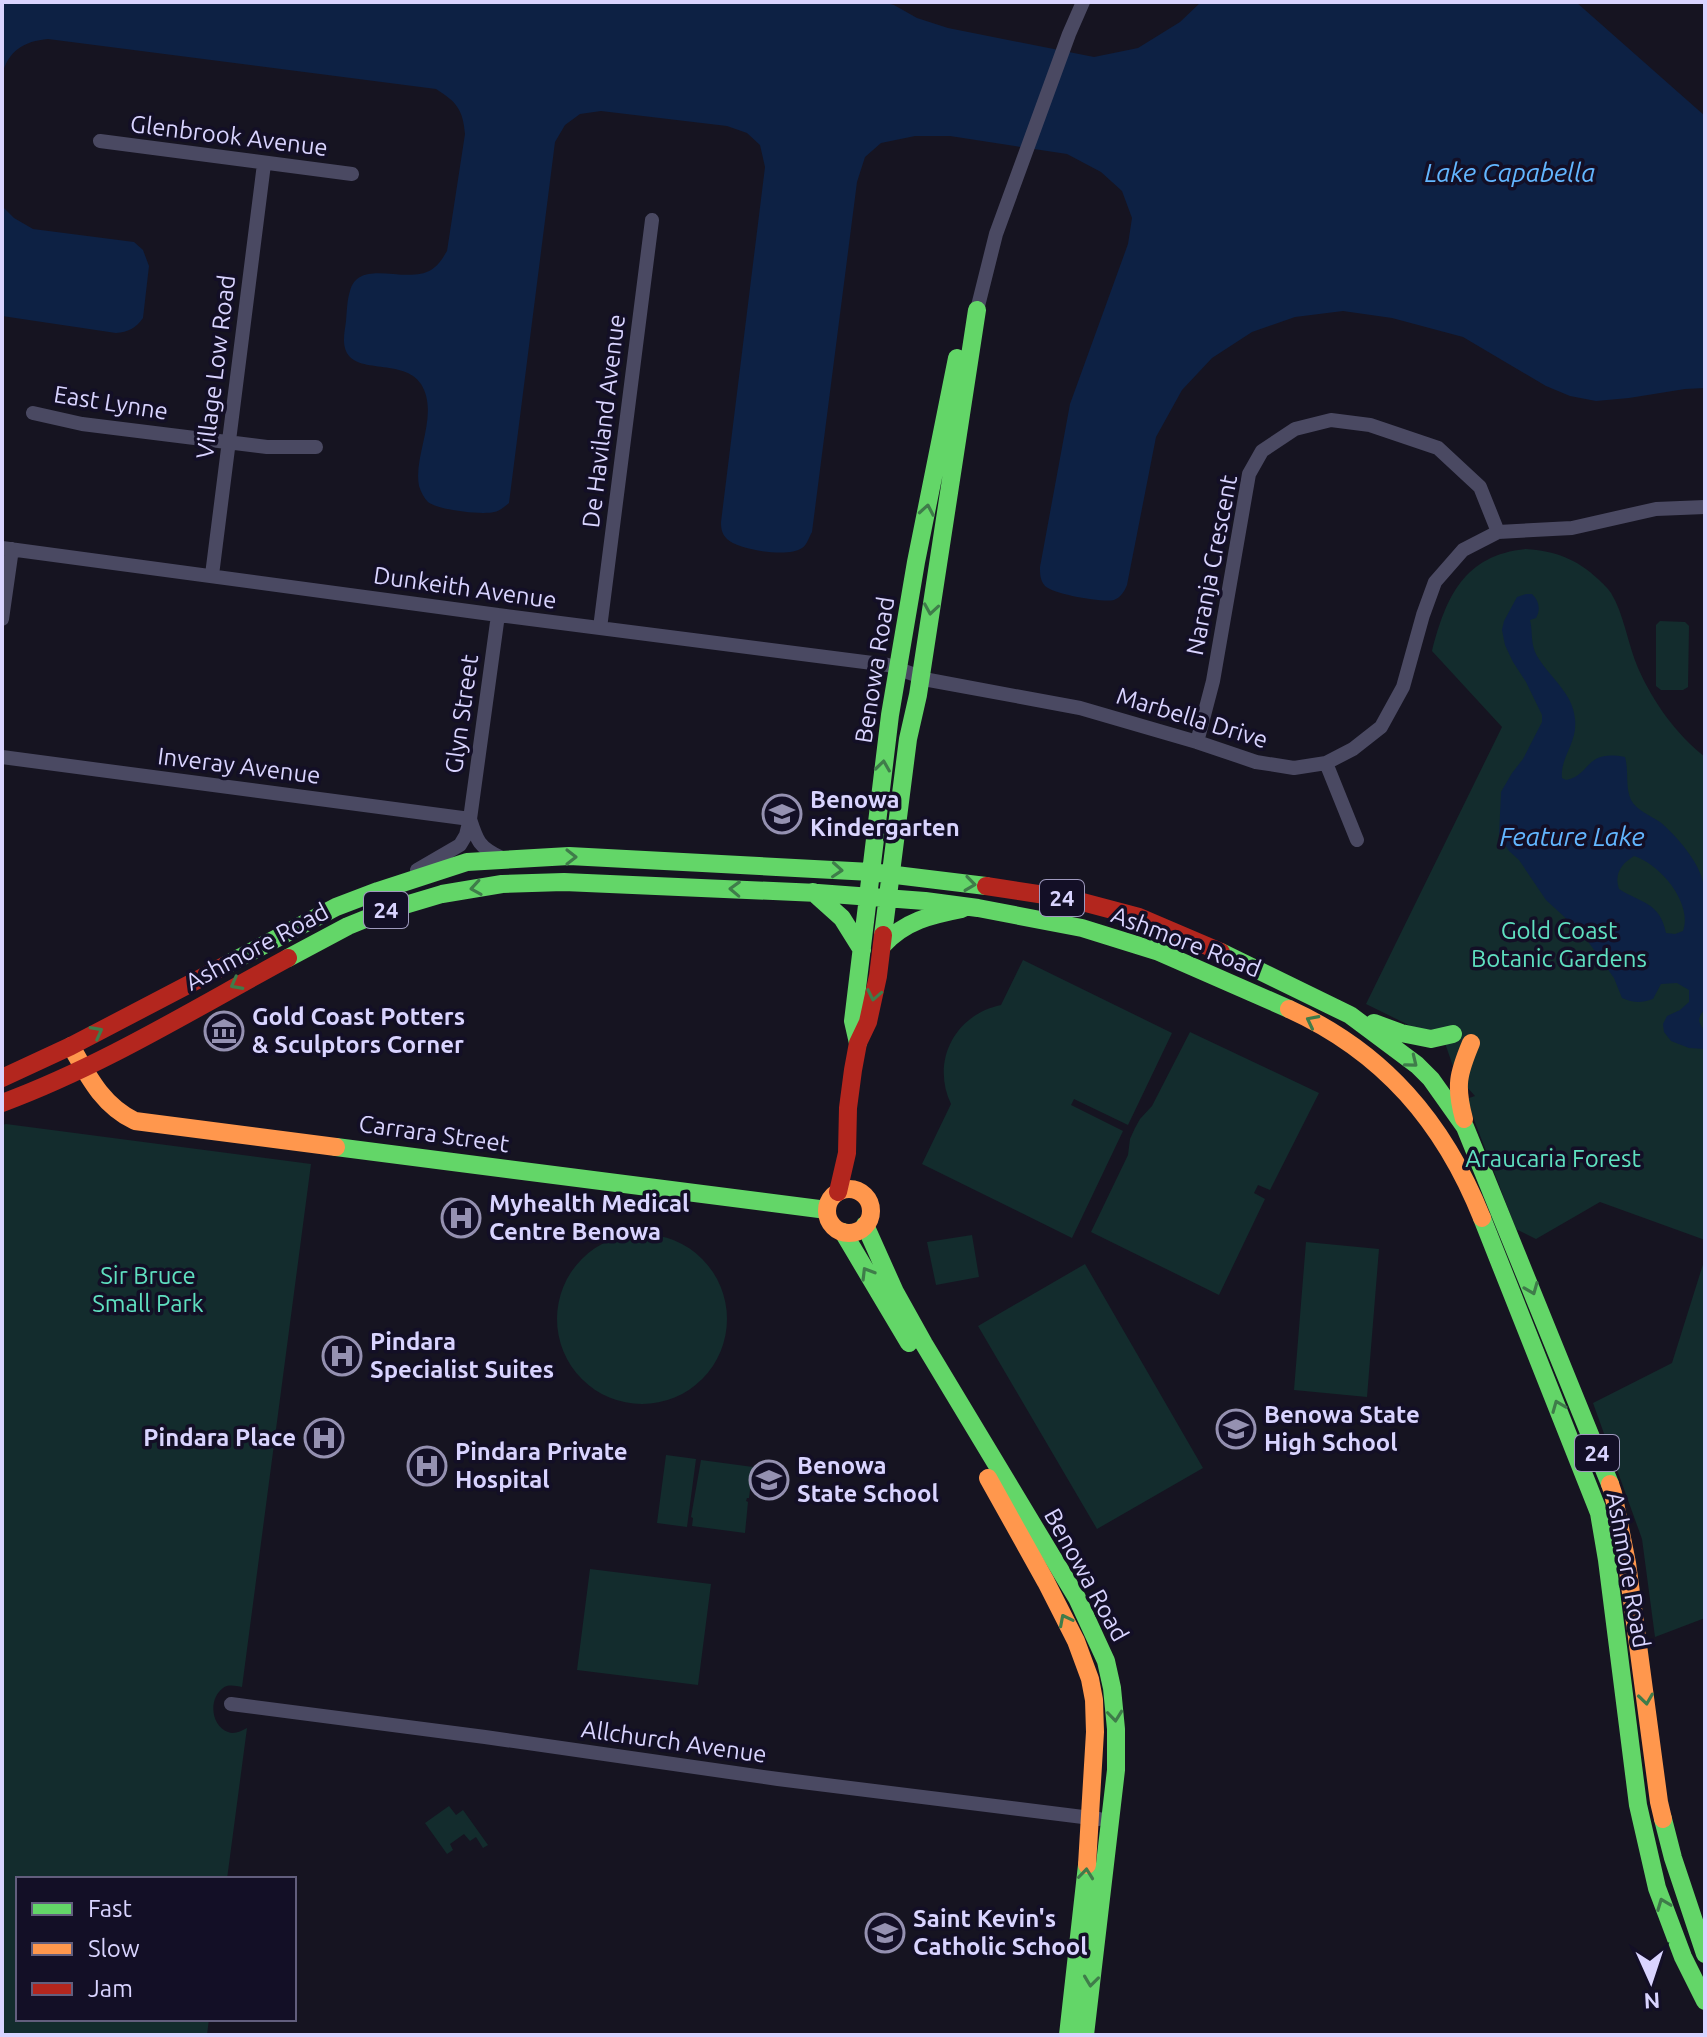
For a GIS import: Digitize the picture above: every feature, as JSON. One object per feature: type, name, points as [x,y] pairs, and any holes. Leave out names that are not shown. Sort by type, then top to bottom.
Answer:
[{"type":"main road","name":"Benowa Road","points":[[858,1043],[853,1021],[883,768],[899,668],[957,357],[977,310]]},
{"type":"main road","name":"Benowa Road","points":[[846,1191],[850,1090],[858,1043],[868,1022],[883,945],[908,739],[921,676],[977,310]]},
{"type":"main road","name":"Ashmore Road","points":[[2,1078],[71,1046],[336,907],[467,862],[569,856],[871,872],[1071,899],[1139,917],[1223,953],[1350,1015],[1417,1065],[1431,1079],[1465,1127],[1613,1493],[1627,1563],[1659,1802],[1673,1858],[1698,1916],[1705,1954]]},
{"type":"main road","name":"Ashmore Road","points":[[2,1103],[84,1068],[348,926],[389,909],[434,896],[505,883],[568,882],[813,892],[970,907],[1066,925],[1135,944],[1298,1013],[1336,1033],[1370,1058],[1412,1096],[1459,1164],[1588,1482],[1599,1513],[1607,1560],[1638,1805],[1657,1888],[1683,1957],[1705,2001]]},
{"type":"main road","points":[[813,892],[844,919],[862,950]]},
{"type":"main road","points":[[883,945],[907,923],[970,907]]},
{"type":"main road","points":[[1350,1015],[1401,1033],[1431,1039],[1453,1034]]},
{"type":"main road","points":[[1465,1127],[1458,1096],[1460,1069],[1471,1043]]},
{"type":"main road","name":"Carrara Street","points":[[71,1046],[95,1087],[112,1108],[135,1121],[827,1210]]},
{"type":"main road","points":[[846,1191],[865,1196],[871,1214],[865,1225],[855,1232],[843,1232],[831,1223],[827,1210],[829,1203],[846,1191]]},
{"type":"main road","name":"Benowa Road","points":[[865,1225],[894,1289],[973,1429],[1062,1575],[1097,1638],[1107,1665],[1117,1733],[1116,1770],[1085,2035]]},
{"type":"main road","name":"Benowa Road","points":[[843,1232],[964,1434],[1046,1582],[1076,1641],[1090,1679],[1095,1732],[1090,1818],[1068,2035]]},
{"type":"street","name":"Benowa Road","points":[[977,310],[996,234],[1083,2]]},
{"type":"street","name":"Glenbrook Avenue","points":[[100,141],[352,174]]},
{"type":"street","name":"Village Low Road","points":[[212,575],[264,164]]},
{"type":"street","name":"De Haviland Avenue","points":[[600,628],[652,220]]},
{"type":"street","name":"East Lynne","points":[[33,413],[82,424],[267,447],[316,447]]},
{"type":"street","name":"Naranja Crescent","points":[[1197,742],[1213,681],[1249,474],[1262,451],[1295,429],[1331,420],[1370,425],[1424,443],[1438,448],[1480,487],[1498,532]]},
{"type":"street","name":"Marbella Drive","points":[[921,676],[1080,708],[1256,762],[1294,768],[1326,763],[1353,749],[1381,727],[1403,687],[1435,582],[1463,550],[1498,532],[1572,528],[1656,509],[1705,507]]},
{"type":"street","name":"Dunkeith Avenue","points":[[7,548],[899,668],[921,676]]},
{"type":"street","points":[[2,619],[7,548]]},
{"type":"street","name":"Glyn Street","points":[[378,891],[460,845],[466,835],[498,615]]},
{"type":"street","name":"Inveray Avenue","points":[[2,757],[470,819]]},
{"type":"street","points":[[1326,763],[1357,840]]},
{"type":"street","points":[[470,819],[477,840],[487,851],[507,860]]},
{"type":"street","name":"Allchurch Avenue","points":[[231,1704],[1111,1821]]},
{"type":"green space","name":"Gold Coast Botanic Gardens","points":[[1526,549],[1556,554],[1574,561],[1608,589],[1619,610],[1638,668],[1651,693],[1675,728],[1705,757],[1705,1240],[1600,1202],[1536,1239],[1516,1229],[1466,1099],[1475,1096],[1456,1075],[1445,1043],[1366,1004],[1502,727],[1432,651],[1444,613],[1461,582],[1473,570],[1487,560]]},
{"type":"green space","points":[[1660,621],[1685,622],[1689,626],[1688,687],[1683,690],[1661,690],[1656,686],[1656,625]]},
{"type":"green space","points":[[1023,960],[1172,1033],[1128,1125],[1074,1099],[1071,1105],[1123,1131],[1072,1238],[922,1164],[951,1104],[945,1088],[944,1072],[951,1042],[971,1019],[1001,1005]]},
{"type":"green space","points":[[1190,1032],[1319,1093],[1270,1190],[1258,1185],[1254,1193],[1265,1199],[1219,1295],[1091,1232],[1128,1155],[1135,1128],[1152,1106]]},
{"type":"green space","name":"Sir Bruce Small Park","points":[[2,1125],[311,1164],[242,1687],[223,1688],[214,1705],[215,1718],[222,1729],[233,1733],[247,1728],[227,1877],[16,1877],[16,2021],[209,2021],[207,2035],[2,2035]]},
{"type":"green space","points":[[642,1234],[674,1241],[702,1259],[720,1287],[727,1319],[720,1351],[702,1379],[674,1397],[642,1404],[610,1397],[582,1379],[564,1351],[557,1319],[564,1287],[582,1259],[610,1241]]},
{"type":"green space","points":[[972,1235],[979,1277],[936,1285],[927,1242]]},
{"type":"green space","points":[[1306,1242],[1379,1249],[1367,1397],[1294,1390]]},
{"type":"green space","points":[[1705,1258],[1705,1618],[1655,1637],[1642,1539],[1593,1403],[1672,1363]]},
{"type":"green space","points":[[1085,1264],[1203,1468],[1097,1529],[978,1326]]},
{"type":"green space","points":[[666,1455],[696,1459],[687,1527],[657,1523]]},
{"type":"green space","points":[[701,1460],[753,1467],[746,1501],[745,1533],[692,1526]]},
{"type":"green space","points":[[590,1569],[711,1584],[698,1685],[577,1670]]},
{"type":"green space","points":[[449,1806],[456,1815],[463,1810],[488,1845],[483,1848],[476,1837],[470,1841],[464,1834],[450,1844],[453,1850],[447,1854],[425,1823]]},
{"type":"water","name":"Lake Capabella","points":[[2,2],[882,2],[948,28],[1094,57],[1138,48],[1180,22],[1201,2],[1576,2],[1705,116],[1705,388],[1596,401],[1570,396],[1546,386],[1463,337],[1392,318],[1343,311],[1295,317],[1252,332],[1212,358],[1182,390],[1156,437],[1127,585],[1122,594],[1108,601],[1058,592],[1043,584],[1040,567],[1070,404],[1128,244],[1132,218],[1122,191],[1101,172],[1067,154],[950,136],[915,136],[881,143],[865,157],[857,182],[812,532],[805,545],[795,551],[752,549],[727,539],[721,522],[765,167],[760,145],[747,133],[727,126],[601,111],[580,114],[565,125],[555,142],[509,503],[498,511],[488,513],[450,509],[428,502],[419,486],[419,461],[428,409],[421,384],[404,371],[360,363],[351,358],[344,340],[348,298],[355,281],[373,273],[421,274],[436,266],[447,251],[465,134],[463,119],[454,103],[436,89],[48,39],[18,49],[8,60],[2,75]]},
{"type":"water","points":[[2,206],[14,218],[33,229],[134,242],[143,250],[149,266],[143,318],[131,329],[116,333],[2,316]]},
{"type":"water","name":"Feature Lake","points":[[1532,594],[1536,599],[1538,615],[1530,620],[1535,652],[1566,693],[1573,710],[1574,735],[1562,778],[1574,777],[1595,759],[1612,755],[1625,757],[1628,790],[1633,804],[1673,834],[1701,874],[1705,896],[1705,1009],[1699,1020],[1705,1036],[1705,1049],[1689,1048],[1671,1041],[1664,1032],[1663,1024],[1667,1016],[1689,1002],[1689,990],[1677,983],[1661,984],[1653,999],[1638,1002],[1622,998],[1614,978],[1582,933],[1546,900],[1499,836],[1501,792],[1542,722],[1542,715],[1505,645],[1502,630],[1517,597]],"holes":[[[1634,856],[1664,876],[1679,897],[1685,920],[1683,931],[1666,933],[1654,909],[1619,889],[1618,874],[1625,862]]]},
{"type":"traffic: fast","points":[[883,935],[908,739],[918,695],[977,310]]},
{"type":"traffic: fast","points":[[858,1043],[853,1021],[890,715],[916,562],[957,358]]},
{"type":"traffic: fast","points":[[226,965],[336,907],[467,862],[569,856],[871,872],[986,886]]},
{"type":"traffic: fast","points":[[288,958],[348,926],[385,911],[442,894],[502,884],[564,882],[818,893],[978,908],[1082,928],[1159,952],[1289,1009]]},
{"type":"traffic: fast","points":[[813,892],[842,918],[862,950]]},
{"type":"traffic: fast","points":[[883,945],[900,930],[919,920],[962,909]]},
{"type":"traffic: fast","points":[[1221,952],[1350,1015],[1431,1079],[1465,1127],[1610,1484]]},
{"type":"traffic: fast","points":[[1374,1023],[1431,1039],[1453,1034]]},
{"type":"traffic: fast","points":[[336,1147],[827,1210]]},
{"type":"traffic: fast","points":[[1482,1218],[1599,1513],[1638,1805],[1657,1888],[1683,1957],[1705,2001]]},
{"type":"traffic: fast","points":[[865,1225],[895,1292],[1077,1598],[1106,1661],[1116,1729],[1116,1770],[1085,2035]]},
{"type":"traffic: fast","points":[[843,1232],[909,1343]]},
{"type":"traffic: fast","points":[[1663,1819],[1705,1954]]},
{"type":"traffic: fast","points":[[1068,2035],[1087,1865]]},
{"type":"traffic: slow","points":[[1289,1009],[1354,1046],[1407,1094],[1449,1151],[1482,1218]]},
{"type":"traffic: slow","points":[[1464,1119],[1459,1080],[1471,1043]]},
{"type":"traffic: slow","points":[[71,1046],[105,1098],[135,1121],[336,1147]]},
{"type":"traffic: slow","points":[[849,1189],[864,1196],[871,1211],[864,1226],[849,1233],[834,1226],[827,1211],[834,1196],[849,1189]]},
{"type":"traffic: slow","points":[[988,1478],[1076,1641],[1090,1679],[1095,1732],[1087,1865]]},
{"type":"traffic: slow","points":[[1610,1484],[1627,1563],[1663,1819]]},
{"type":"traffic: jam","points":[[986,886],[1071,899],[1139,917],[1221,952]]},
{"type":"traffic: jam","points":[[838,1192],[847,1153],[853,1070],[858,1043],[868,1022],[883,935]]},
{"type":"traffic: jam","points":[[2,1103],[112,1054],[288,958]]},
{"type":"traffic: jam","points":[[2,1078],[71,1046],[226,965]]},
{"type":"place","name":"Benowa Kindergarten","points":[[782,814]]},
{"type":"place","name":"Gold Coast Potters & Sculptors Corner","points":[[224,1031]]},
{"type":"place","name":"Myhealth Medical Centre Benowa","points":[[461,1218]]},
{"type":"place","name":"Pindara Specialist Suites","points":[[342,1356]]},
{"type":"place","name":"Benowa State High School","points":[[1236,1429]]},
{"type":"place","name":"Pindara Place","points":[[324,1438]]},
{"type":"place","name":"Pindara Private Hospital","points":[[427,1466]]},
{"type":"place","name":"Benowa State School","points":[[769,1480]]},
{"type":"place","name":"Saint Kevin's Catholic School","points":[[885,1933]]},
{"type":"park label","name":"Araucaria Forest","points":[[1553,1159]]}]
